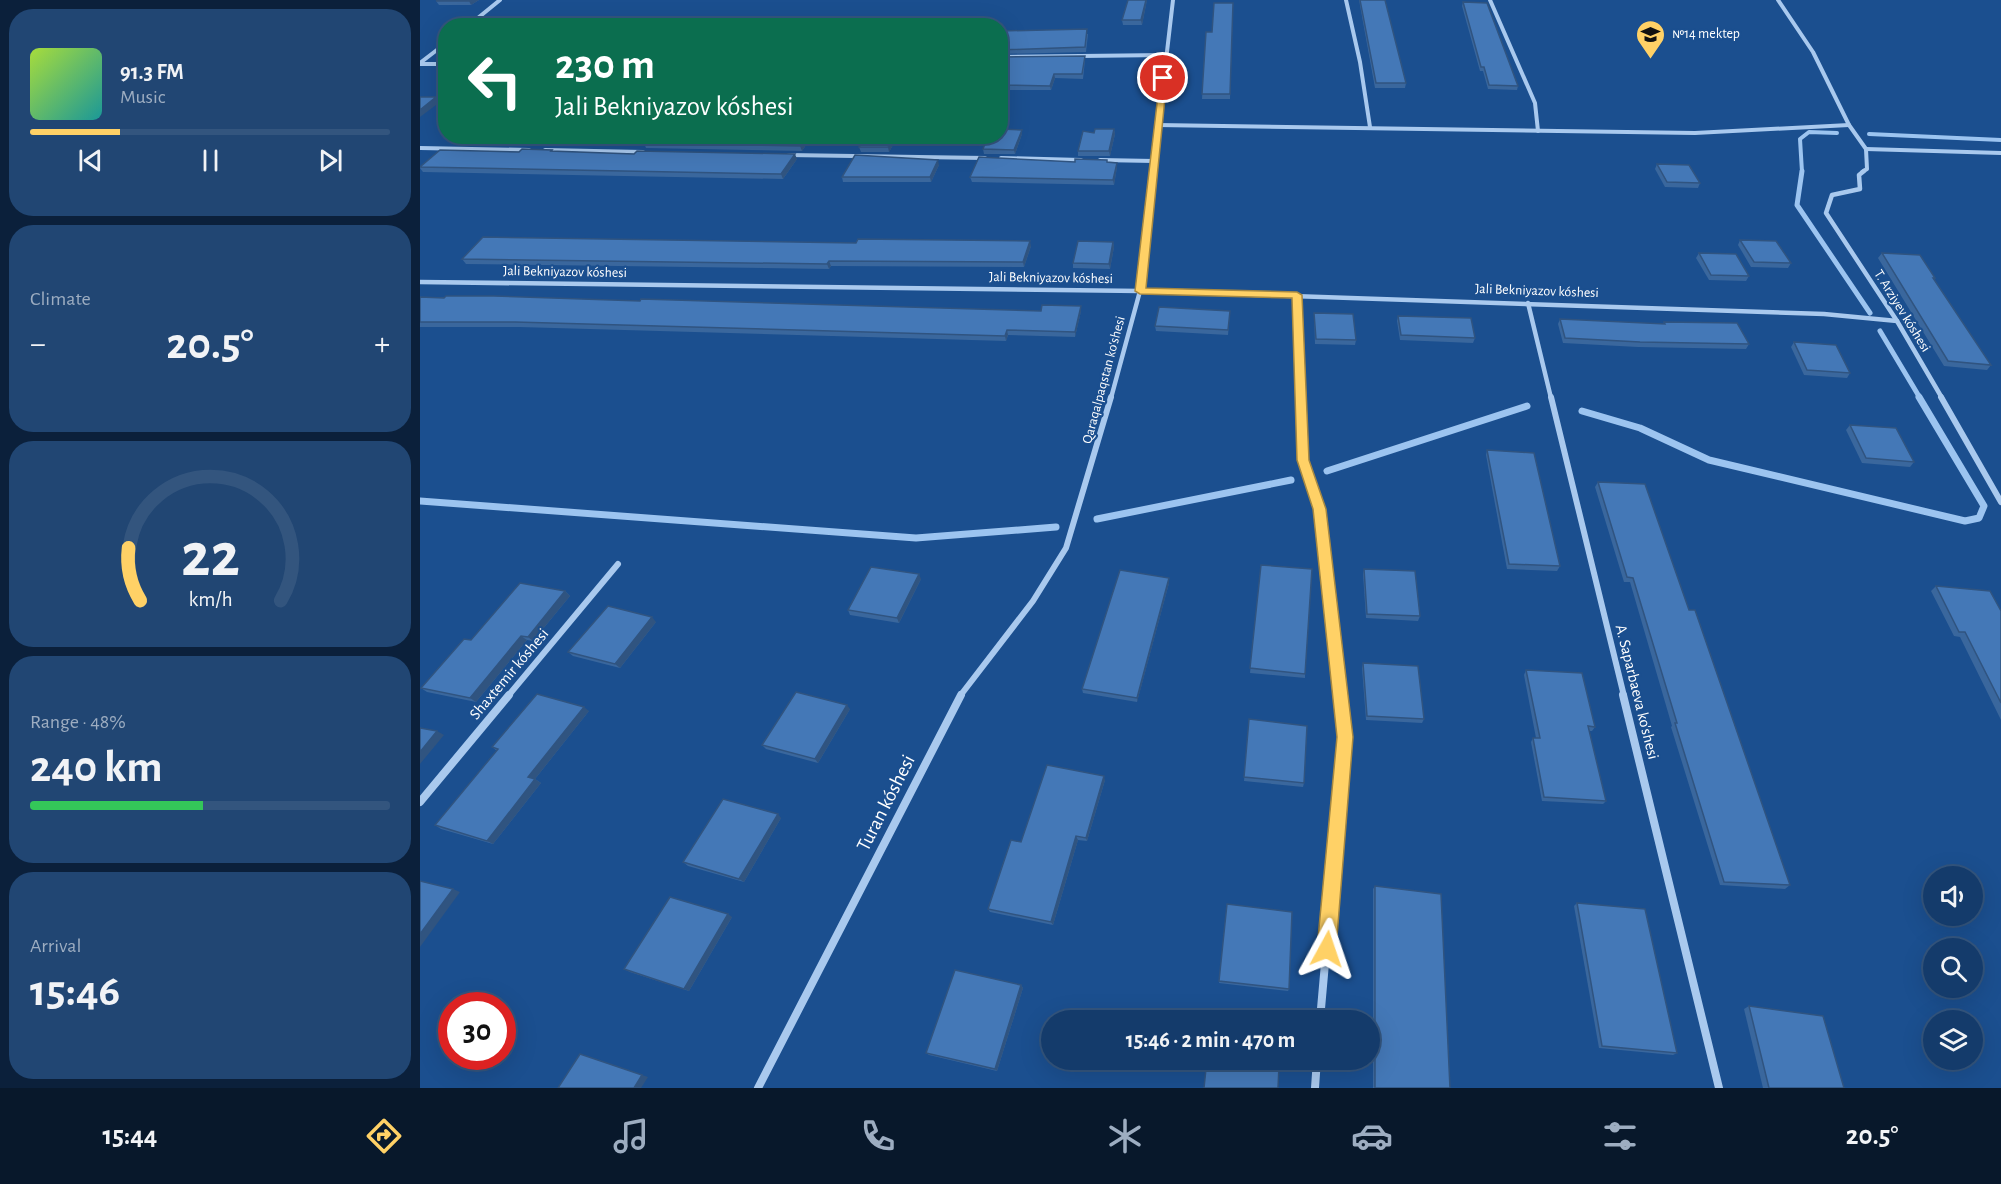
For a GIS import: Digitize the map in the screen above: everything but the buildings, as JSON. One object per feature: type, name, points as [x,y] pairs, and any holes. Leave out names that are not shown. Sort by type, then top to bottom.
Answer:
[{"type":"street","points":[[478,18],[500,0]]},
{"type":"street","name":"Qaraqalpaqstan ko'shesi","points":[[1066,548],[1094,464],[1140,291],[1157,125],[1173,0]]},
{"type":"street","points":[[1346,0],[1360,62],[1370,127]]},
{"type":"street","points":[[1490,0],[1535,103],[1538,131]]},
{"type":"street","points":[[1778,0],[1813,52],[1849,125],[1866,149],[2001,153]]},
{"type":"street","points":[[420,64],[438,49]]},
{"type":"street","points":[[1008,57],[1166,54]]},
{"type":"street","points":[[420,64],[438,64]]},
{"type":"street","points":[[1157,125],[1695,133],[1849,125]]},
{"type":"street","points":[[420,148],[645,152]]},
{"type":"street","name":"T. Arziyev kóshesi","points":[[1866,149],[1867,169],[1859,175],[1860,189],[1832,195],[1826,213],[1897,321],[2001,502]]},
{"type":"street","points":[[787,154],[988,158]]},
{"type":"street","points":[[1000,158],[1083,160]]},
{"type":"street","points":[[1094,160],[1154,161]]},
{"type":"street","name":"Jali Bekniyazov kóshesi","points":[[420,282],[1297,295],[1824,314],[1897,321]]},
{"type":"street","points":[[1297,295],[1303,460],[1319,509],[1345,737],[1321,1010]]},
{"type":"street","name":"A. Saparbaeva ko'shesi","points":[[1528,303],[1719,1088]]},
{"type":"street","name":"Turan kóshesi","points":[[758,1088],[964,689],[1034,601],[1066,548]]},
{"type":"street","name":"Shaxtemir kóshesi","points":[[420,802],[618,564]]},
{"type":"street","points":[[1315,1088],[1316,1070]]},
{"type":"waterway","points":[[1802,171],[1800,139],[1809,132],[1837,133]]},
{"type":"waterway","points":[[1869,134],[2001,140]]},
{"type":"waterway","points":[[1802,171],[1797,205],[1870,313]]},
{"type":"waterway","points":[[1880,331],[1920,398]]},
{"type":"waterway","points":[[1582,411],[1640,428],[1709,460],[1965,521],[1979,518],[1984,506],[1919,397]]},
{"type":"waterway","points":[[1327,471],[1527,406]]},
{"type":"waterway","points":[[1097,519],[1291,480]]},
{"type":"waterway","points":[[420,501],[916,538],[1056,527]]},
{"type":"place","name":"№14 mektep","points":[[1651,60]]},
{"type":"route","points":[[1163,78],[1140,291],[1297,295],[1303,460],[1319,509],[1345,737],[1327,949]]}]
